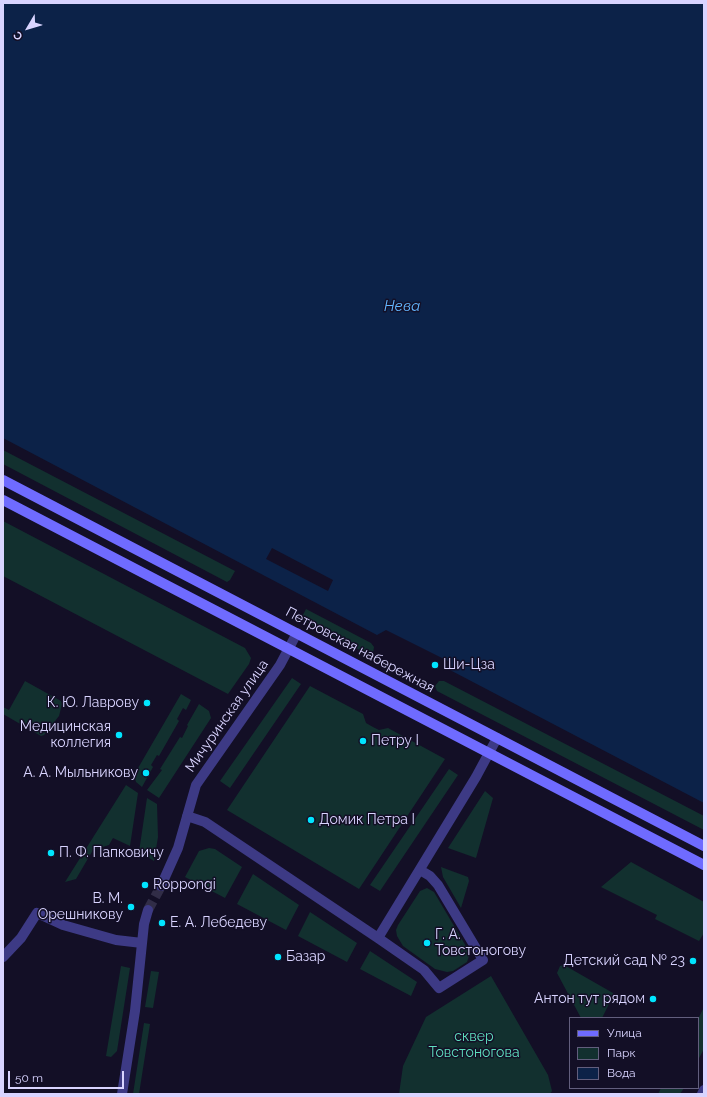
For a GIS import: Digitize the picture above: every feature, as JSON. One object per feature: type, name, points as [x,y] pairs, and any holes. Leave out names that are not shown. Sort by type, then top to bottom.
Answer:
[{"type":"main road","name":"Петровская набережная","points":[[3,480],[704,846]]},
{"type":"main road","points":[[3,500],[704,865]]},
{"type":"street","name":"Мичуринская улица","points":[[161,886],[178,848],[196,785],[280,665],[297,633]]},
{"type":"street","points":[[378,938],[420,870],[497,738]]},
{"type":"street","points":[[187,816],[205,822],[378,938],[424,970],[439,988],[483,960],[438,885],[430,876],[420,870]]},
{"type":"street","points":[[122,1094],[135,1011],[144,924],[148,910]]},
{"type":"street","points":[[3,957],[21,938],[37,913],[63,926],[116,940],[142,943]]},
{"type":"street","points":[[702,1094],[704,1090]]},
{"type":"green space","points":[[3,450],[235,571],[230,580],[227,582],[3,464]]},
{"type":"green space","points":[[3,521],[245,648],[251,658],[249,664],[228,694],[3,576]]},
{"type":"green space","points":[[306,609],[371,643],[374,647],[373,653],[369,655],[303,620],[302,617]]},
{"type":"green space","points":[[292,678],[301,684],[230,788],[220,781]]},
{"type":"green space","points":[[25,681],[61,701],[62,704],[59,716],[44,735],[41,736],[3,714],[3,707],[9,710]]},
{"type":"green space","points":[[439,681],[444,681],[704,816],[704,830],[437,691],[435,686]]},
{"type":"green space","points":[[310,686],[363,714],[366,723],[373,727],[379,730],[388,728],[445,759],[359,889],[227,810]]},
{"type":"green space","points":[[181,694],[191,700],[186,710],[183,708],[177,719],[179,721],[159,756],[157,755],[151,765],[153,767],[142,787],[136,782],[134,775]]},
{"type":"green space","points":[[199,704],[209,711],[211,718],[159,798],[147,790],[162,770],[160,769],[180,737],[182,738],[188,726],[187,725]]},
{"type":"green space","points":[[449,769],[458,775],[380,891],[370,885]]},
{"type":"green space","points":[[126,785],[138,793],[130,846],[113,838],[109,845],[93,850],[76,879],[65,882]]},
{"type":"green space","points":[[485,791],[493,798],[476,858],[448,848]]},
{"type":"green space","points":[[147,798],[157,804],[158,837],[154,861],[139,852]]},
{"type":"green space","points":[[209,848],[215,849],[242,867],[225,898],[185,877],[199,851]]},
{"type":"green space","points":[[631,862],[704,902],[704,933],[699,941],[655,919],[657,915],[601,887]]},
{"type":"green space","points":[[441,867],[468,877],[469,881],[461,908],[443,877]]},
{"type":"green space","points":[[253,874],[299,905],[286,930],[237,904]]},
{"type":"green space","points":[[427,888],[434,892],[470,953],[467,962],[453,971],[447,972],[435,969],[403,946],[397,936],[396,930],[398,925],[420,891]]},
{"type":"green space","points":[[310,912],[357,943],[347,962],[298,936]]},
{"type":"green space","points":[[370,951],[417,982],[411,996],[360,969]]},
{"type":"green space","points":[[564,965],[613,993],[613,996],[602,1017],[580,1017],[557,973],[560,966]]},
{"type":"green space","points":[[121,966],[130,968],[117,1051],[111,1057],[106,1056]]},
{"type":"green space","points":[[151,971],[159,972],[153,1008],[145,1007]]},
{"type":"green space","name":"сквер Товстоногова","points":[[491,976],[548,1075],[552,1091],[550,1094],[399,1094],[403,1066],[426,1017]]},
{"type":"green space","points":[[704,1007],[704,1049],[699,1058],[699,1017]]},
{"type":"green space","points":[[144,1023],[150,1024],[139,1094],[133,1094]]},
{"type":"green space","points":[[660,1089],[683,1089],[680,1094],[658,1094]]},
{"type":"water","name":"Нева","points":[[3,3],[704,3],[704,803],[450,670],[448,661],[386,630],[377,635],[3,438]]},
{"type":"pier","points":[[272,548],[333,580],[328,591],[266,559]]},
{"type":"tunnel","points":[[148,910],[161,886]]},
{"type":"place","name":"Ши-Цза","points":[[435,665]]},
{"type":"place","name":"К. Ю. Лаврову","points":[[147,703]]},
{"type":"place","name":"Медицинская коллегия","points":[[119,735]]},
{"type":"place","name":"Петру I","points":[[363,741]]},
{"type":"place","name":"А. А. Мыльникову","points":[[146,773]]},
{"type":"place","name":"Домик Петра I","points":[[311,820]]},
{"type":"place","name":"П. Ф. Папковичу","points":[[51,853]]},
{"type":"place","name":"Roppongi","points":[[145,885]]},
{"type":"place","name":"В. М. Орешникову","points":[[131,907]]},
{"type":"place","name":"Е. А. Лебедеву","points":[[162,923]]},
{"type":"place","name":"Г. А. Товстоногову","points":[[427,943]]},
{"type":"place","name":"Базар","points":[[278,957]]},
{"type":"place","name":"Детский сад № 23","points":[[693,961]]},
{"type":"place","name":"Антон тут рядом","points":[[653,999]]}]
